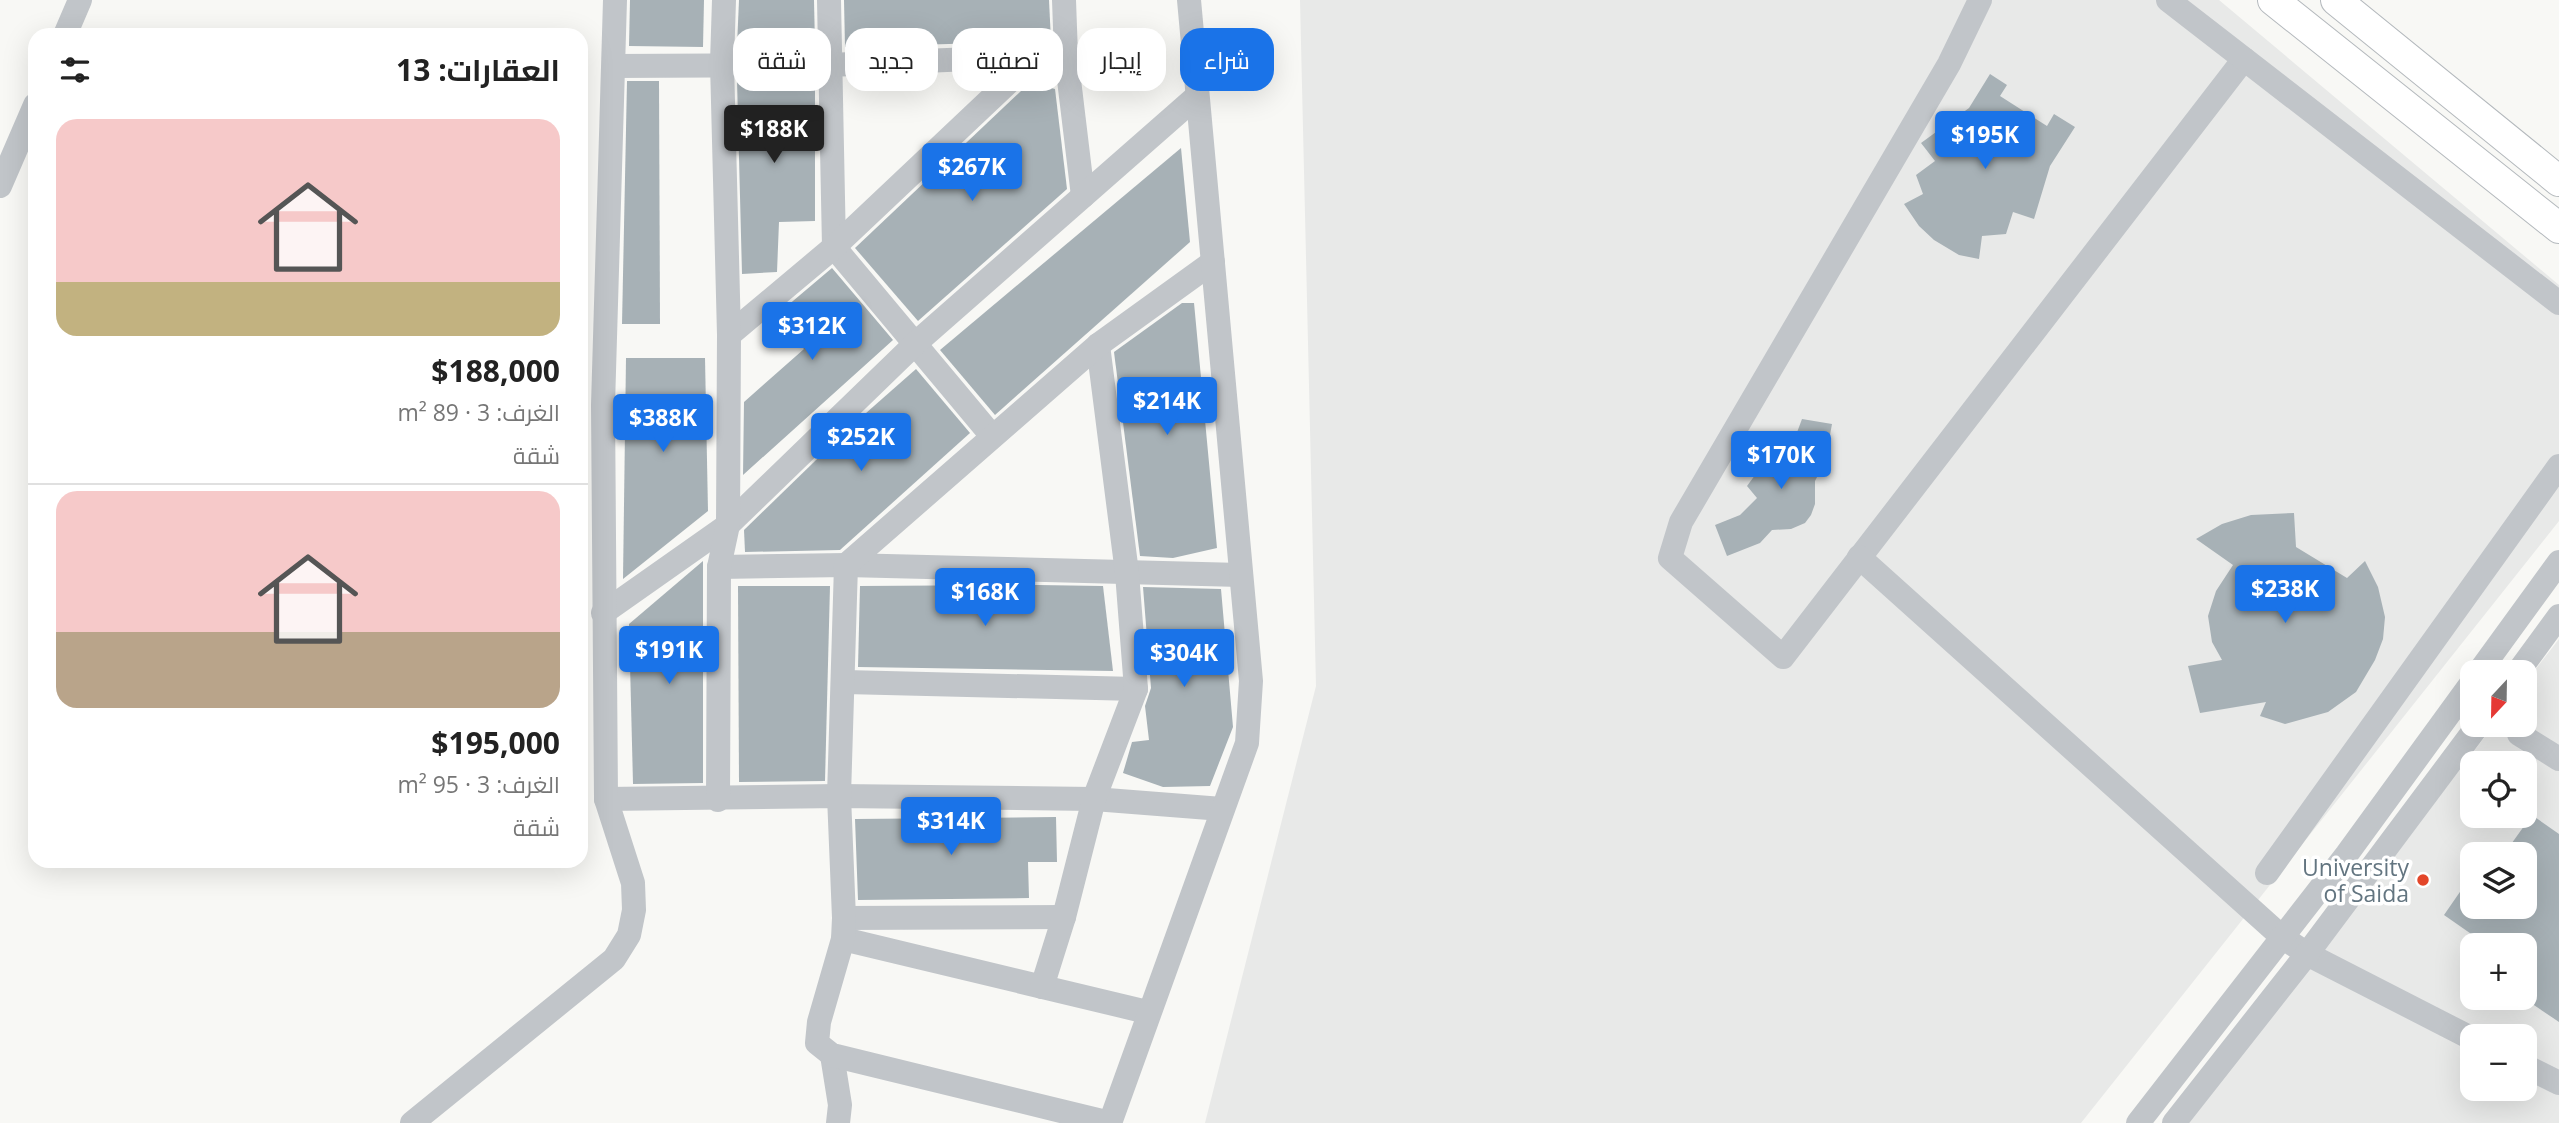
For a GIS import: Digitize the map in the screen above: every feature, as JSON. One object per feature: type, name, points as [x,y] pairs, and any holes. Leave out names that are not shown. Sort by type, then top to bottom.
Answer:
[{"type":"main road","points":[[2273,0],[2559,228]]},
{"type":"main road","points":[[2336,0],[2559,181]]},
{"type":"street","points":[[68,28],[80,0]]},
{"type":"street","points":[[412,1123],[614,959],[625,945],[634,909],[633,883],[606,799],[603,405],[615,0]]},
{"type":"street","points":[[718,800],[719,567],[728,525],[729,335],[722,63],[724,0]]},
{"type":"street","points":[[829,0],[829,28]]},
{"type":"street","points":[[1064,0],[1066,55],[1083,196]]},
{"type":"street","points":[[1189,0],[1196,97],[1213,262],[1251,681],[1247,743],[1147,1012],[1110,1123],[832,1055],[821,1049],[817,1034],[843,928],[839,796],[845,682],[846,565],[1098,345],[1213,262]]},
{"type":"street","points":[[1980,0],[1949,64],[1681,522],[1670,558],[1783,657],[2244,59]]},
{"type":"street","points":[[2168,0],[2559,303]]},
{"type":"street","points":[[729,335],[834,247],[1013,78],[1066,55]]},
{"type":"street","points":[[831,65],[1066,55]]},
{"type":"street","points":[[614,66],[733,63]]},
{"type":"street","points":[[830,91],[834,247],[917,342],[992,436]]},
{"type":"street","points":[[603,613],[728,525],[917,342],[1196,97]]},
{"type":"street","points":[[0,186],[28,121]]},
{"type":"street","points":[[1042,986],[1064,916],[1094,799],[1136,689],[1127,573],[1098,345]]},
{"type":"street","points":[[2267,873],[2559,466]]},
{"type":"street","points":[[1859,557],[2281,936],[2307,954],[2460,1032]]},
{"type":"street","points":[[2488,660],[2559,562]]},
{"type":"street","points":[[719,567],[846,565],[1241,575]]},
{"type":"street","points":[[2527,660],[2559,616]]},
{"type":"street","points":[[845,682],[1136,689]]},
{"type":"street","points":[[2138,1123],[2347,854],[2460,699]]},
{"type":"street","points":[[2174,1123],[2307,954],[2469,737]]},
{"type":"street","points":[[2524,737],[2559,759]]},
{"type":"street","points":[[606,799],[718,800],[839,796],[1094,799],[1222,809]]},
{"type":"street","points":[[843,928],[1064,916]]},
{"type":"street","points":[[843,928],[1042,986],[1147,1012]]},
{"type":"street","points":[[832,1055],[840,1105],[838,1123]]},
{"type":"street","points":[[2537,1072],[2559,1083]]},
{"type":"shaded area","points":[[1300,0],[2219,0],[2559,285],[2559,521],[2081,1123],[1205,1123],[1316,686]]},
{"type":"shaded area","name":"University of Saida","points":[[2559,639],[2559,1123],[2188,1123],[2460,769],[2460,828],[2537,828],[2537,751],[2474,751],[2485,737],[2538,737],[2538,666]]},
{"type":"building","points":[[630,0],[704,0],[703,47],[629,46]]},
{"type":"building","points":[[739,0],[814,0],[815,28],[738,28]]},
{"type":"building","points":[[844,0],[1049,0],[1050,28],[952,28],[952,44],[938,44],[938,28],[845,28],[845,47]]},
{"type":"building","points":[[1990,74],[2007,85],[2000,96],[2047,126],[2054,114],[2075,127],[2050,166],[2034,219],[2013,212],[2006,234],[1982,236],[1979,259],[1959,255],[1934,240],[1919,226],[1904,204],[1923,194],[1916,175],[1935,161],[1921,143],[1969,108]]},
{"type":"building","points":[[627,81],[659,81],[660,324],[622,324]]},
{"type":"building","points":[[737,91],[815,91],[815,221],[779,222],[777,272],[742,274]]},
{"type":"building","points":[[1021,91],[1055,91],[1067,189],[918,321],[855,248]]},
{"type":"building","points":[[1181,148],[1190,242],[995,415],[940,350]]},
{"type":"building","points":[[832,268],[893,340],[743,475],[744,402],[804,349],[774,317]]},
{"type":"building","points":[[1182,303],[1194,303],[1217,548],[1173,558],[1140,556],[1114,352]]},
{"type":"building","points":[[626,358],[705,358],[708,511],[623,579]]},
{"type":"building","points":[[916,369],[970,433],[840,550],[745,552],[744,530],[849,428]]},
{"type":"building","points":[[1802,419],[1832,424],[1825,462],[1815,481],[1815,504],[1811,515],[1805,523],[1791,529],[1772,530],[1760,543],[1727,556],[1715,525],[1740,515],[1757,498],[1747,486],[1772,452],[1786,462]]},
{"type":"building","points":[[2294,513],[2296,547],[2347,578],[2365,561],[2378,587],[2385,617],[2383,639],[2375,660],[2356,692],[2328,712],[2285,724],[2260,716],[2266,702],[2200,713],[2188,666],[2222,660],[2212,642],[2208,616],[2216,591],[2233,565],[2196,539],[2222,524],[2251,515]]},
{"type":"building","points":[[703,561],[703,783],[633,784],[629,624]]},
{"type":"building","points":[[738,586],[830,586],[825,781],[739,782]]},
{"type":"building","points":[[860,586],[1103,586],[1113,671],[858,667]]},
{"type":"building","points":[[1143,587],[1221,589],[1233,727],[1210,786],[1163,787],[1123,773],[1132,742],[1149,740],[1145,706],[1151,688]]},
{"type":"building","points":[[1056,817],[1057,862],[1028,862],[1029,898],[858,900],[855,819]]},
{"type":"building","points":[[2537,819],[2559,834],[2559,1022],[2537,1007],[2537,933],[2470,933],[2444,915],[2460,892],[2460,919],[2537,919],[2537,842],[2513,842],[2523,828],[2537,828]]},
{"type":"place","name":"University of Saida","points":[[2423,880]]}]
